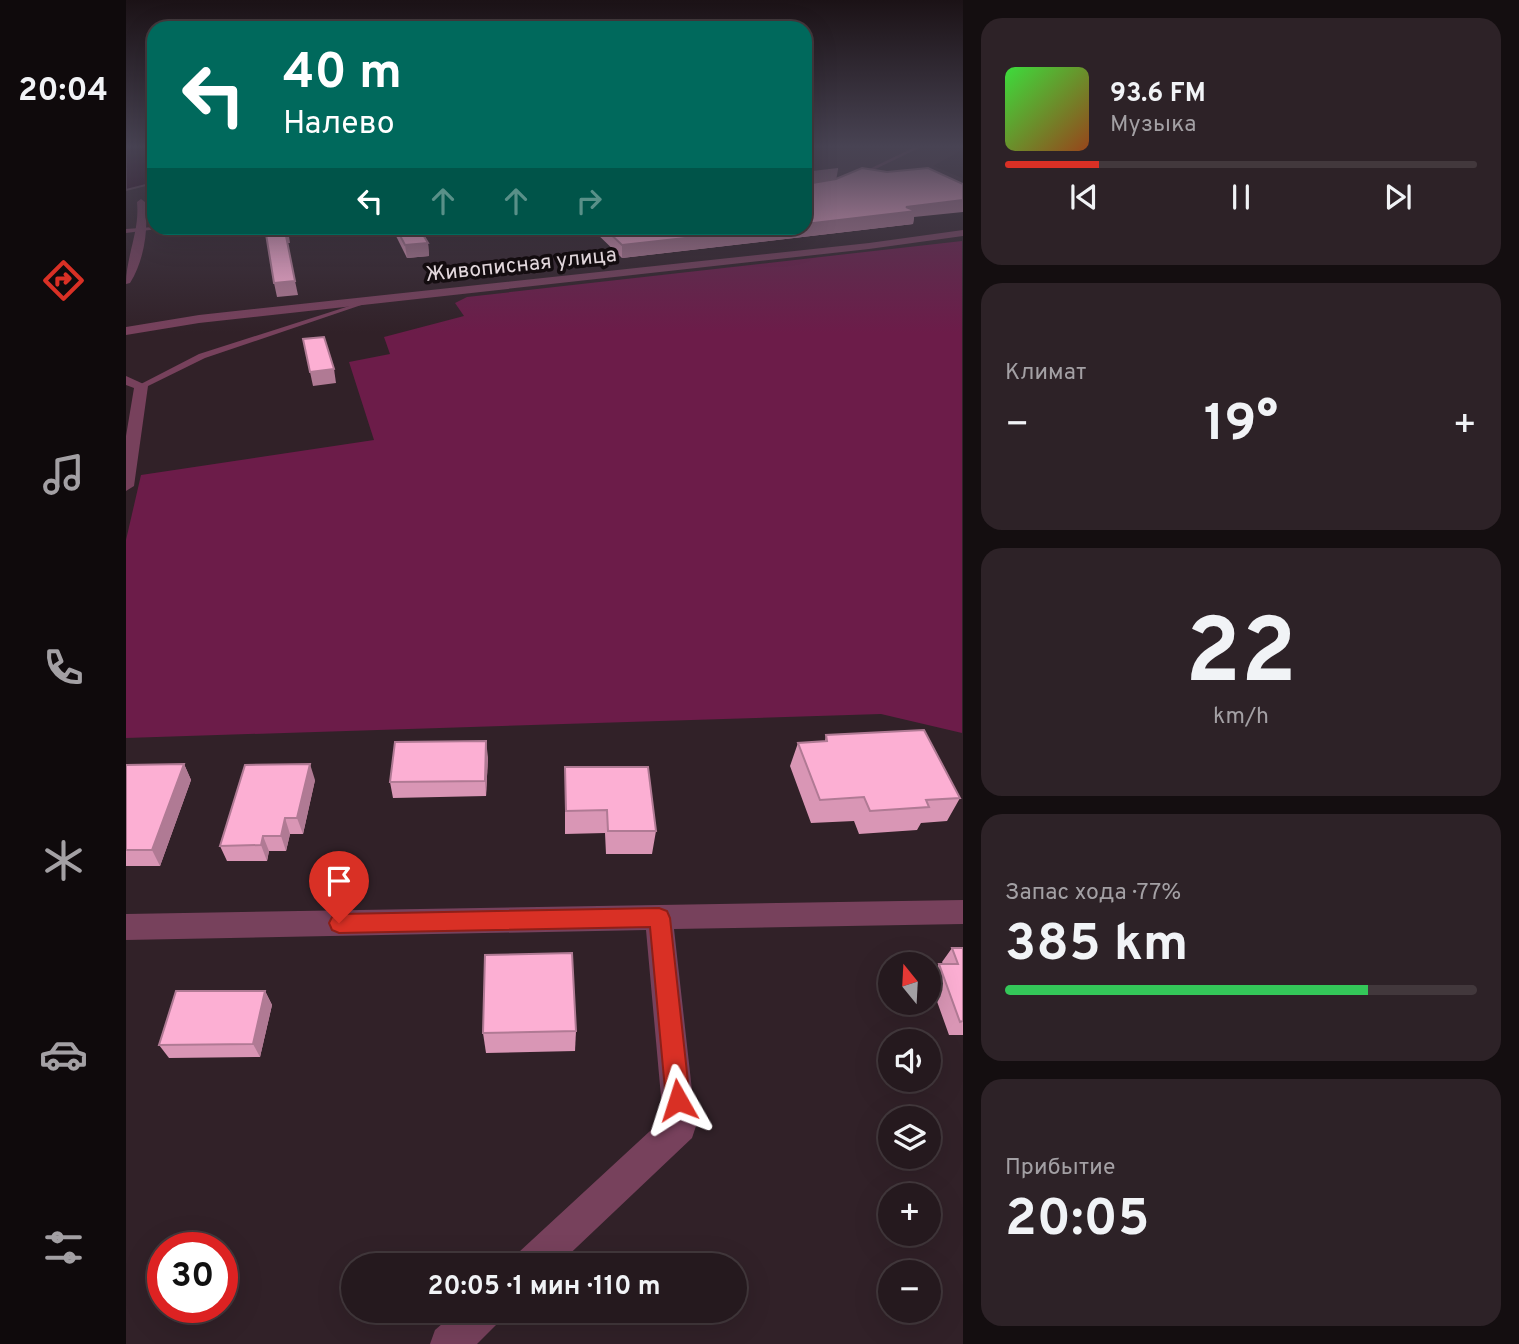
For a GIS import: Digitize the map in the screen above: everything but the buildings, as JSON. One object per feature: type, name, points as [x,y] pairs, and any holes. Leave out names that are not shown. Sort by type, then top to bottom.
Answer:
[{"type":"street","points":[[126,281],[133,273],[141,208]]},
{"type":"street","name":"Живописная улица","points":[[126,331],[199,319],[962,233]]},
{"type":"street","points":[[126,380],[141,386],[126,486]]},
{"type":"street","points":[[126,927],[962,912]]},
{"type":"street","points":[[546,1253],[680,1126],[659,918]]},
{"type":"street","points":[[449,1344],[471,1323]]},
{"type":"lane","points":[[126,231],[147,229]]},
{"type":"lane","points":[[141,386],[202,356],[370,301]]},
{"type":"shaded area","points":[[962,241],[962,733],[881,714],[126,738],[126,540],[141,475],[374,440],[349,362],[390,354],[384,337],[464,316],[455,303],[467,297]]},
{"type":"route","points":[[339,923],[659,918],[678,1100]]}]
